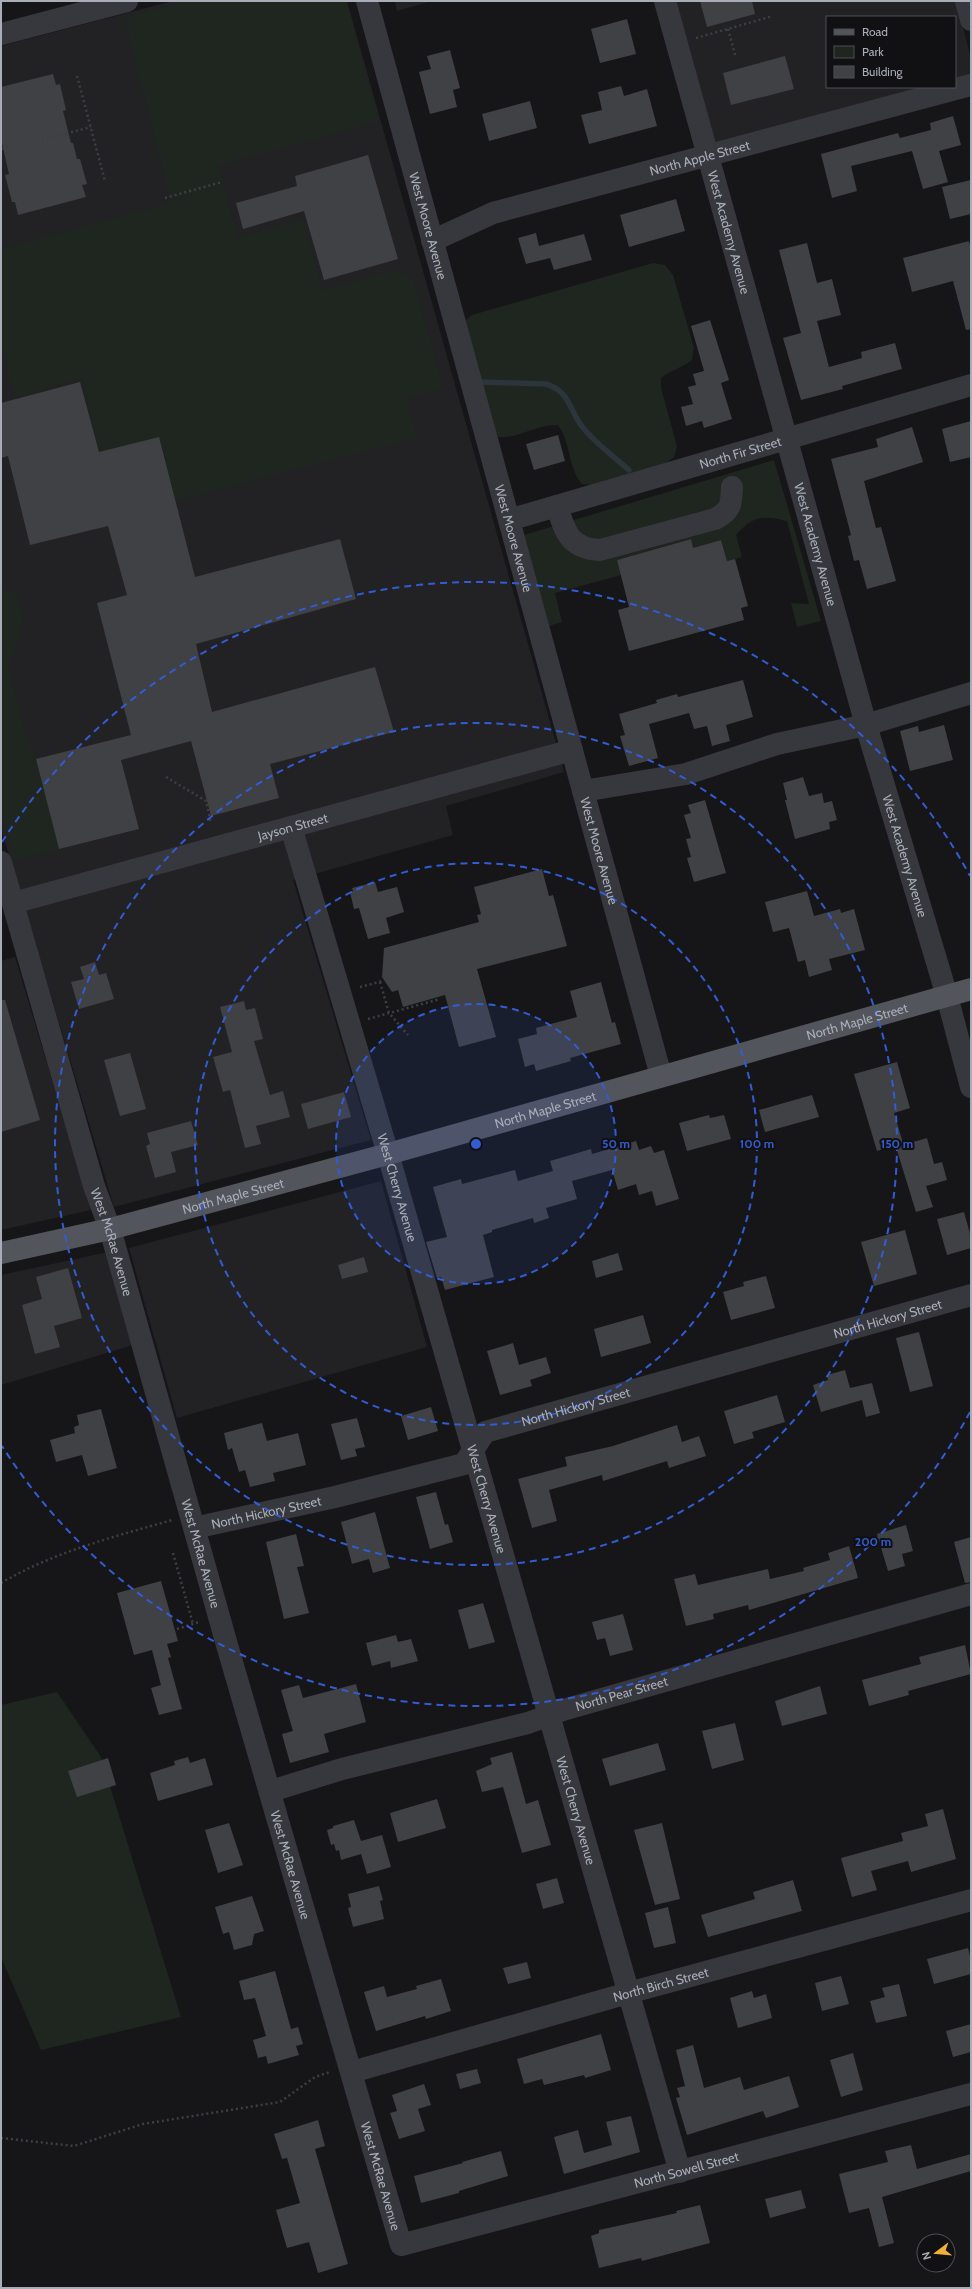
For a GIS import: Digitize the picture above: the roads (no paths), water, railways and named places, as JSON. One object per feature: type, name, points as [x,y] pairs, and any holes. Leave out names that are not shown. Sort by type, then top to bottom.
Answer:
[{"type":"main road","name":"North Maple Street","points":[[1,1253],[110,1229],[388,1154],[971,989]]},
{"type":"street","points":[[1,34],[127,1]]},
{"type":"street","name":"West Moore Avenue","points":[[367,1],[661,1076]]},
{"type":"street","name":"West Academy Avenue","points":[[665,1],[866,725],[947,996],[971,1087]]},
{"type":"street","points":[[966,1],[971,20]]},
{"type":"street","name":"North Apple Street","points":[[432,241],[493,213],[971,85]]},
{"type":"street","name":"North Fir Street","points":[[509,520],[971,385]]},
{"type":"street","points":[[557,506],[565,534],[577,544],[589,549],[600,550],[715,519],[726,513],[731,504],[732,487]]},
{"type":"street","points":[[583,791],[686,774],[777,744],[866,725],[971,693]]},
{"type":"street","name":"Jayson Street","points":[[13,903],[572,750]]},
{"type":"street","name":"West Cherry Avenue","points":[[291,827],[388,1154],[680,2172]]},
{"type":"street","name":"West McRae Avenue","points":[[1,862],[94,1186],[110,1229],[192,1522],[401,2245]]},
{"type":"street","name":"North Hickory Street","points":[[192,1522],[335,1497],[464,1464],[485,1432],[971,1295]]},
{"type":"street","name":"North Pear Street","points":[[271,1792],[342,1770],[446,1745],[549,1716],[971,1594]]},
{"type":"street","name":"North Birch Street","points":[[351,2069],[971,1900]]},
{"type":"street","name":"North Sowell Street","points":[[401,2245],[971,2094]]},
{"type":"waterway","points":[[481,382],[546,384],[561,392],[585,430],[629,470]]}]
